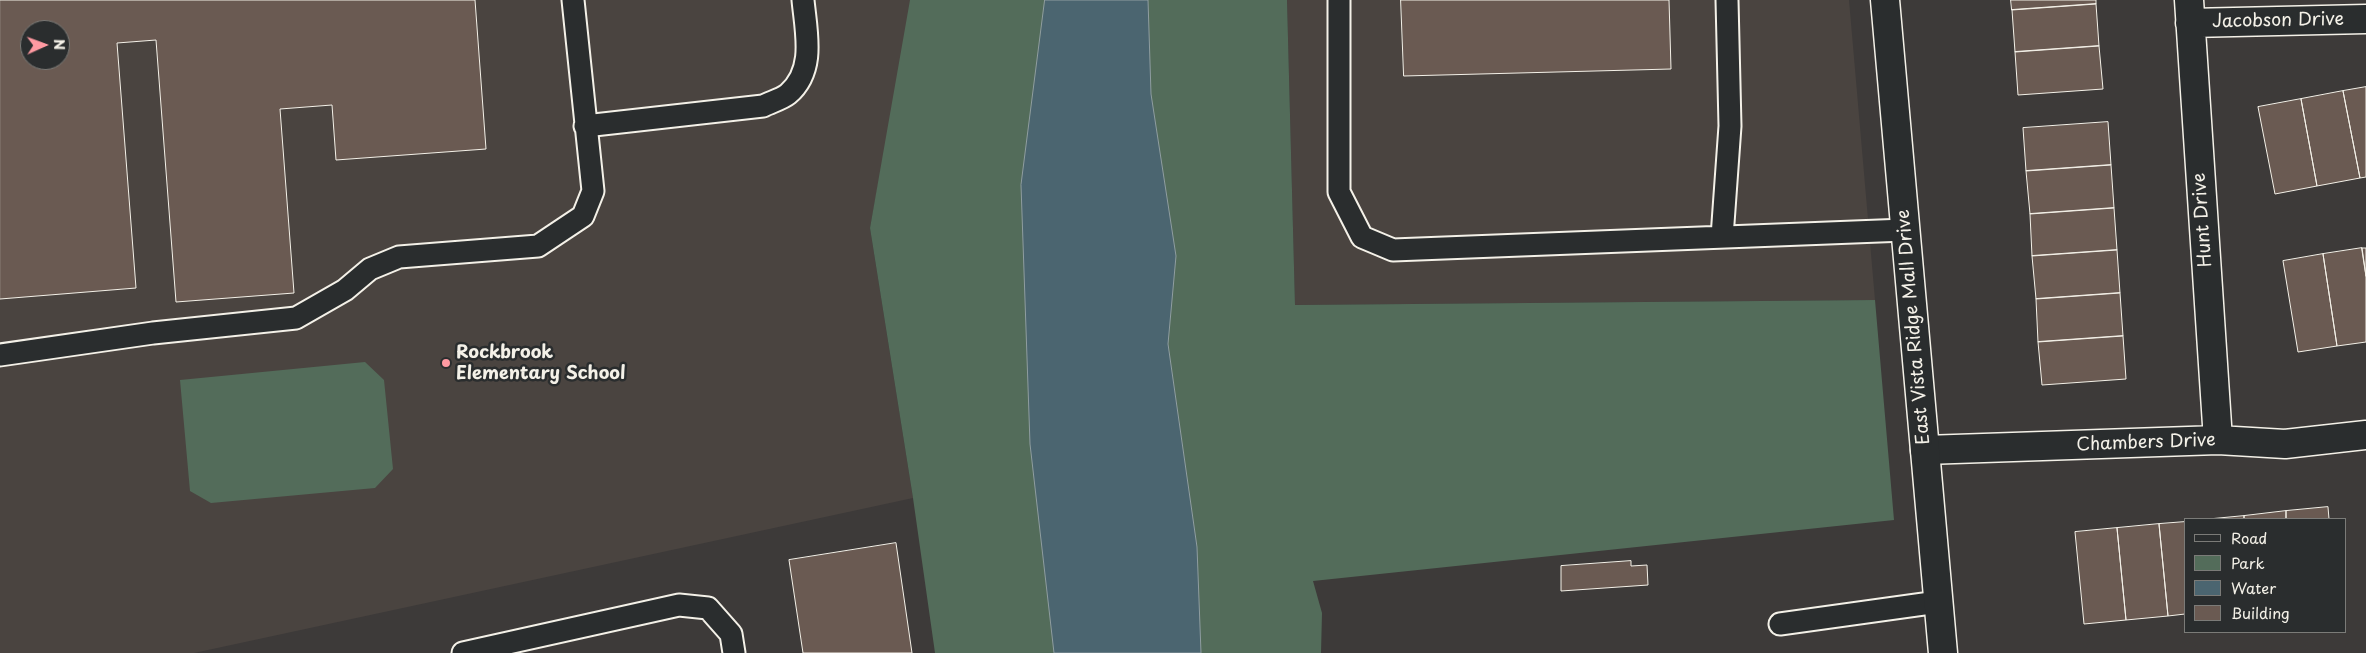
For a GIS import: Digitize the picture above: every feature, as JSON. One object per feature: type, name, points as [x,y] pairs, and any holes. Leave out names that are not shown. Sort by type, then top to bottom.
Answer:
[{"type":"street","name":"East Vista Ridge Mall Drive","points":[[1885,0],[1943,653]]},
{"type":"street","name":"Jacobson Drive","points":[[2190,11],[2366,18]]},
{"type":"street","name":"Hunt Drive","points":[[2190,11],[2218,440]]},
{"type":"street","name":"Chambers Drive","points":[[1925,450],[2218,440],[2285,444],[2366,435]]},
{"type":"lane","points":[[0,355],[154,333],[296,318],[345,290],[370,269],[399,257],[538,246],[582,216],[592,191],[573,0]]},
{"type":"lane","points":[[586,126],[763,106],[787,95],[801,79],[808,55],[803,0]]},
{"type":"lane","points":[[1339,0],[1339,192],[1362,237],[1393,250],[1905,230]]},
{"type":"lane","points":[[1722,237],[1730,126],[1727,0]]},
{"type":"lane","points":[[1780,624],[1938,602]]},
{"type":"lane","points":[[463,653],[679,605],[708,608],[731,634],[734,653]]},
{"type":"shaded area","name":"Rockbrook Elementary School","points":[[0,0],[913,0],[870,228],[913,498],[194,653],[0,653]]},
{"type":"shaded area","points":[[1287,0],[1849,0],[1875,300],[1295,305]]},
{"type":"green space","points":[[910,0],[1287,0],[1295,305],[1875,300],[1894,520],[1313,581],[1322,613],[1321,653],[935,653],[913,498],[870,228]]},
{"type":"green space","points":[[365,362],[384,380],[393,469],[375,488],[211,503],[190,491],[180,380]]},
{"type":"water","points":[[1045,0],[1148,0],[1151,94],[1176,256],[1168,344],[1197,547],[1201,653],[1054,653],[1030,444],[1021,185]]},
{"type":"building","points":[[0,0],[475,0],[486,149],[336,160],[332,105],[280,109],[294,293],[176,302],[156,40],[117,43],[136,288],[0,299]]},
{"type":"building","points":[[1401,0],[1669,0],[1671,69],[1404,76]]},
{"type":"building","points":[[2011,0],[2096,0],[2096,4],[2012,10]]},
{"type":"building","points":[[2096,4],[2099,46],[2015,52],[2012,10]]},
{"type":"building","points":[[2099,46],[2103,89],[2018,95],[2015,52]]},
{"type":"building","points":[[2366,87],[2366,177],[2360,178],[2343,91]]},
{"type":"building","points":[[2343,91],[2360,178],[2317,186],[2301,99]]},
{"type":"building","points":[[2301,99],[2317,186],[2275,194],[2258,107]]},
{"type":"building","points":[[2108,122],[2111,165],[2026,171],[2023,128]]},
{"type":"building","points":[[2111,165],[2114,208],[2030,214],[2026,171]]},
{"type":"building","points":[[2114,208],[2117,250],[2032,256],[2030,214]]},
{"type":"building","points":[[2362,248],[2366,248],[2366,276]]},
{"type":"building","points":[[2362,248],[2366,276],[2366,342],[2337,346],[2323,254]]},
{"type":"building","points":[[2117,250],[2120,293],[2036,299],[2032,256]]},
{"type":"building","points":[[2323,254],[2337,346],[2298,352],[2283,261]]},
{"type":"building","points":[[2120,293],[2123,336],[2038,342],[2036,299]]},
{"type":"building","points":[[2123,336],[2126,379],[2042,385],[2038,342]]},
{"type":"building","points":[[2328,507],[2329,518],[2286,518],[2286,511]]},
{"type":"building","points":[[2286,511],[2286,518],[2244,518],[2244,516]]},
{"type":"building","points":[[2244,516],[2244,518],[2221,518]]},
{"type":"building","points":[[2184,522],[2184,614],[2168,616],[2159,524]]},
{"type":"building","points":[[2159,524],[2168,616],[2126,620],[2117,528]]},
{"type":"building","points":[[2117,528],[2126,620],[2084,624],[2075,532]]},
{"type":"building","points":[[896,543],[912,653],[803,653],[789,560]]},
{"type":"building","points":[[1631,561],[1631,566],[1647,565],[1648,585],[1561,591],[1561,566]]},
{"type":"place","name":"Rockbrook Elementary School","points":[[446,363]]}]
